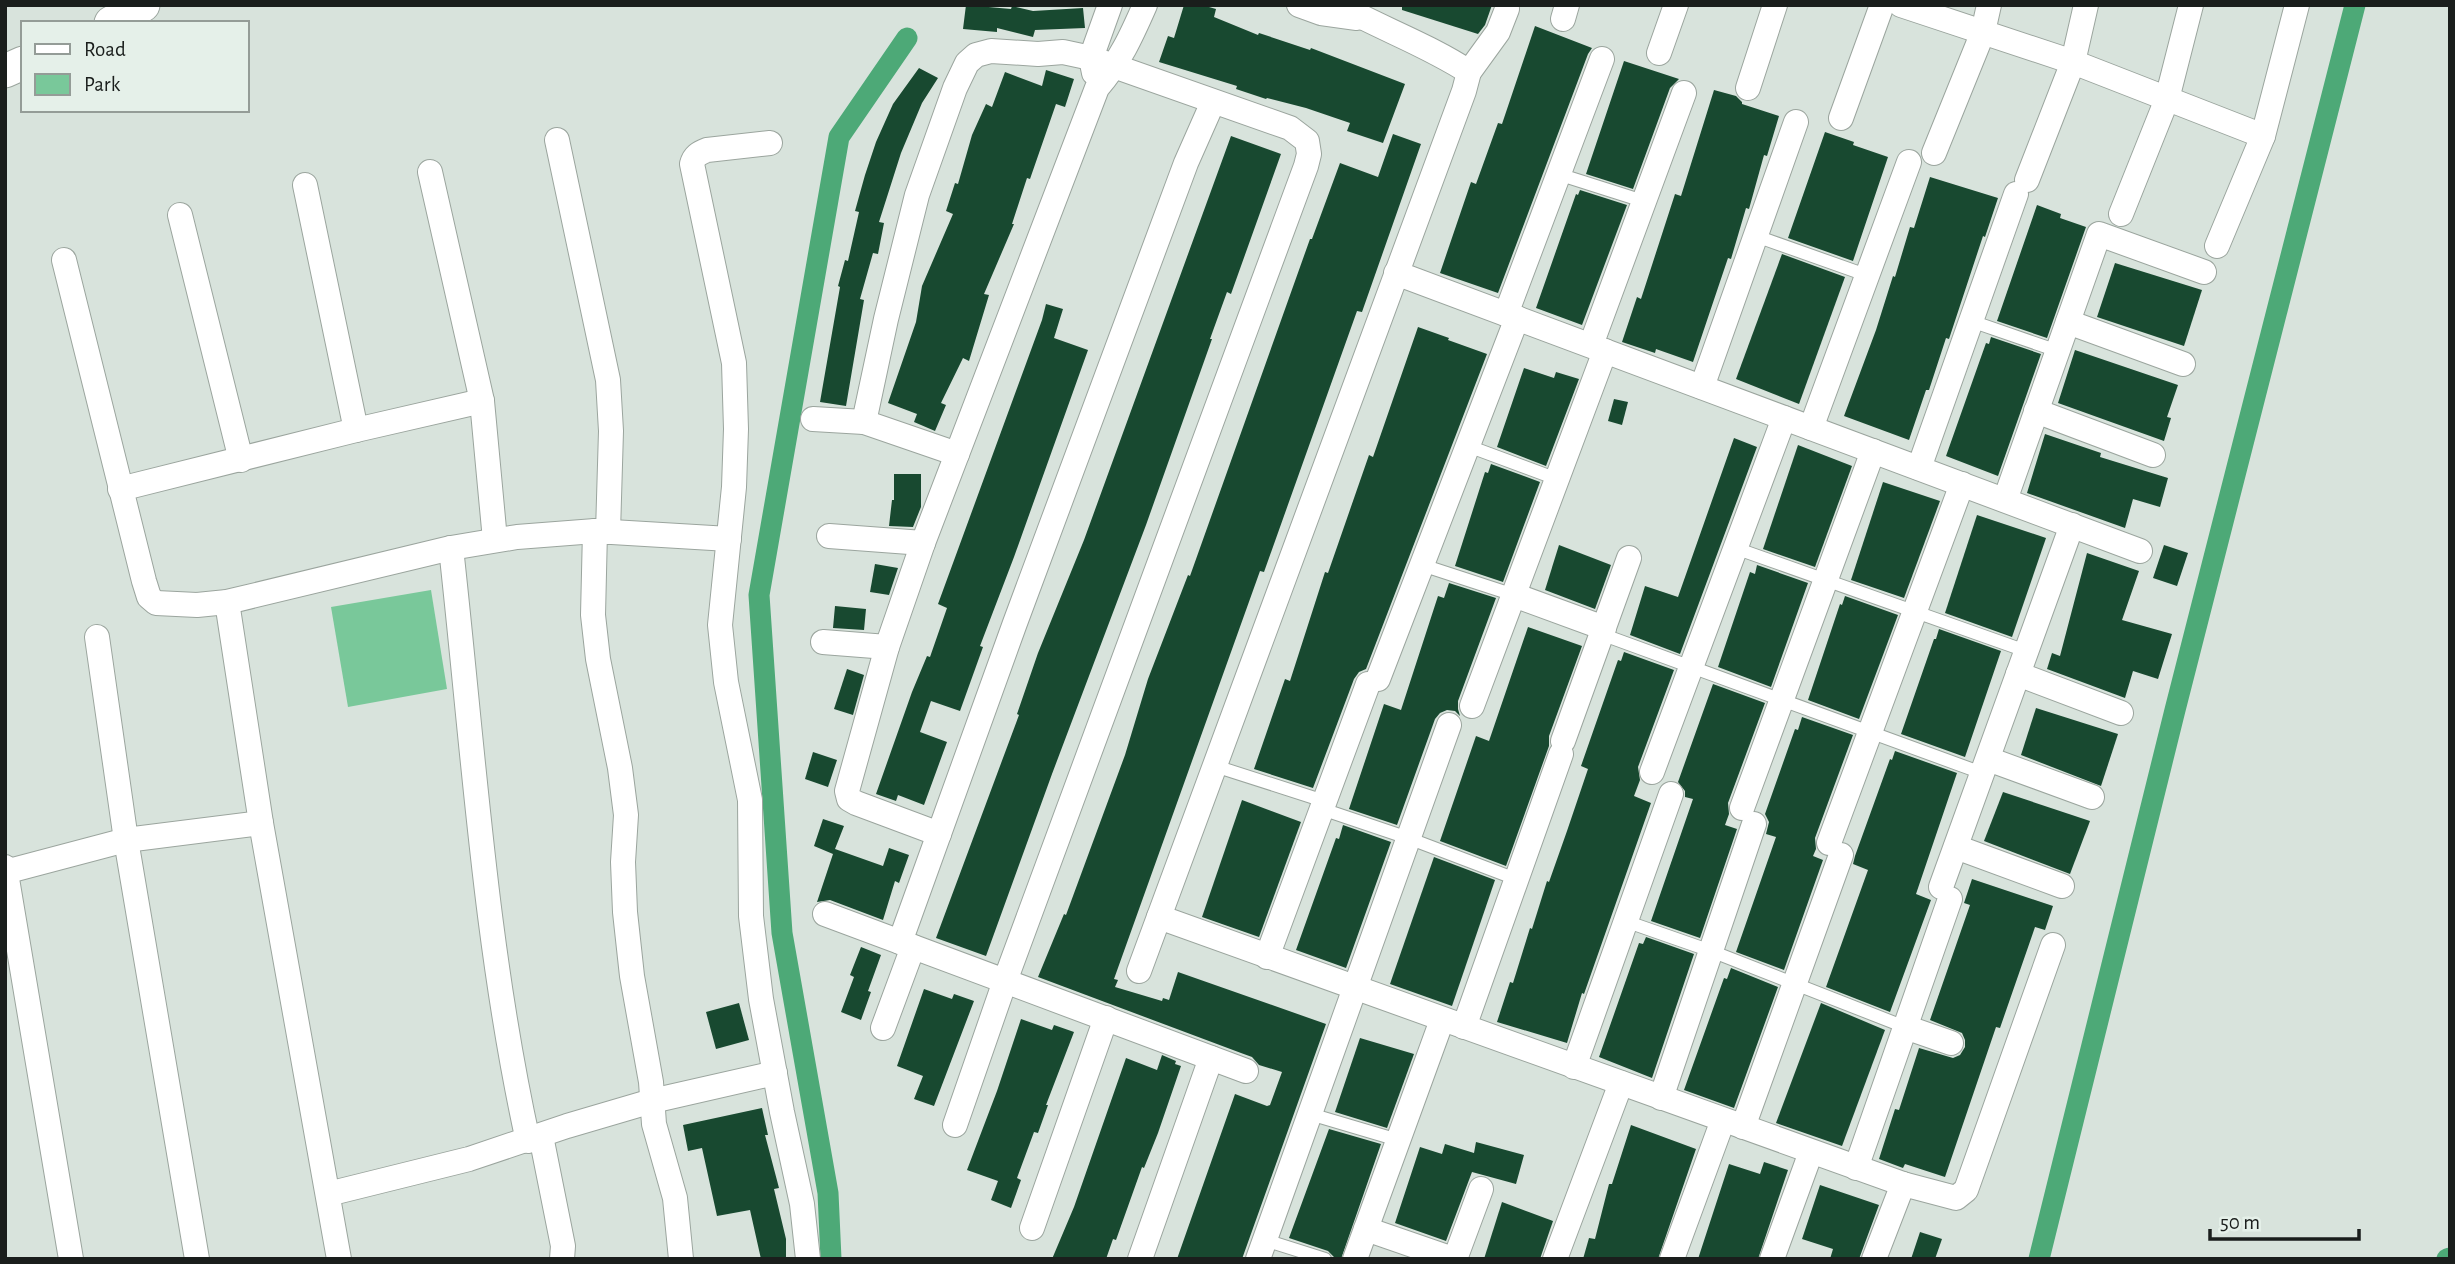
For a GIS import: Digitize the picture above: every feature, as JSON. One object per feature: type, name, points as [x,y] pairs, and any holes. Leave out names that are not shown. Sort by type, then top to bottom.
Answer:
[{"type":"street","points":[[115,21],[144,5]]},
{"type":"street","points":[[1097,88],[1091,58],[1110,5]]},
{"type":"street","points":[[939,834],[856,803],[849,799],[846,791],[887,647],[923,543],[1097,88],[1115,66],[1131,39],[1145,5]]},
{"type":"street","points":[[1299,5],[1321,13],[1364,19]]},
{"type":"street","points":[[1339,5],[1425,46],[1469,72]]},
{"type":"street","points":[[1659,53],[1676,5]]},
{"type":"street","points":[[1748,88],[1775,5]]},
{"type":"street","points":[[1842,118],[1882,5]]},
{"type":"street","points":[[1901,5],[2073,62],[2263,136]]},
{"type":"street","points":[[1934,153],[1983,32],[1989,5]]},
{"type":"street","points":[[1919,468],[1971,321],[2073,62],[2086,5]]},
{"type":"street","points":[[2121,214],[2167,99],[2191,5]]},
{"type":"street","points":[[2217,246],[2263,136],[2297,5]]},
{"type":"street","points":[[1139,971],[1465,91],[1469,72],[1498,32],[1507,9]]},
{"type":"street","points":[[864,422],[917,195],[954,88],[967,63],[976,55],[991,51],[1038,54],[1063,52],[1091,58],[1290,128],[1307,141],[1310,155],[1005,981],[955,1125]]},
{"type":"street","points":[[1267,957],[1323,805],[1468,446],[1558,174],[1602,60]]},
{"type":"street","points":[[5,71],[21,64]]},
{"type":"street","points":[[1472,706],[1557,480],[1643,201],[1684,93]]},
{"type":"street","points":[[883,1028],[939,834],[1181,175],[1213,102]]},
{"type":"street","points":[[1702,387],[1796,122]]},
{"type":"street","points":[[557,140],[607,380],[611,431],[593,615],[598,659],[620,768],[626,815],[623,862],[632,976],[654,1124],[675,1198],[681,1259]]},
{"type":"street","points":[[770,142],[707,150],[700,152],[692,164],[734,363],[736,429],[720,625],[726,682],[750,800],[751,916],[761,999],[802,1204],[807,1259]]},
{"type":"street","points":[[1811,428],[1909,162]]},
{"type":"street","points":[[430,172],[482,401],[495,540]]},
{"type":"street","points":[[305,185],[356,430]]},
{"type":"street","points":[[180,215],[240,460]]},
{"type":"street","points":[[2004,500],[2099,234],[2204,272]]},
{"type":"street","points":[[64,260],[120,489],[149,597],[156,603],[167,605],[227,602],[451,548],[495,540],[602,531],[729,539]]},
{"type":"street","points":[[1396,273],[2140,551]]},
{"type":"street","points":[[2068,321],[2183,364]]},
{"type":"street","points":[[120,489],[482,401]]},
{"type":"street","points":[[2036,411],[2154,455]]},
{"type":"street","points":[[1652,772],[1784,418]]},
{"type":"street","points":[[813,419],[864,422],[957,454]]},
{"type":"street","points":[[1661,1098],[1711,951],[1781,700],[1873,451]]},
{"type":"street","points":[[1672,1259],[1796,984],[1870,732],[1962,484]]},
{"type":"street","points":[[1856,1168],[1905,1027],[1945,893],[1955,847],[2072,525]]},
{"type":"street","points":[[829,536],[923,543]]},
{"type":"street","points":[[451,548],[491,927],[503,1013],[563,1246],[562,1259]]},
{"type":"street","points":[[1355,1259],[1398,1140],[1453,1024],[1516,879],[1629,558]]},
{"type":"street","points":[[1514,595],[1602,631]]},
{"type":"street","points":[[227,602],[261,823],[339,1259]]},
{"type":"street","points":[[97,637],[126,840],[197,1259]]},
{"type":"street","points":[[823,642],[887,647]]},
{"type":"street","points":[[2022,663],[2121,713]]},
{"type":"street","points":[[1261,1249],[1449,725]]},
{"type":"street","points":[[1985,766],[2092,797]]},
{"type":"street","points":[[1574,1067],[1671,794]]},
{"type":"street","points":[[71,1259],[5,870],[126,840],[261,823]]},
{"type":"street","points":[[1955,847],[2062,886]]},
{"type":"street","points":[[825,914],[1246,1071]]},
{"type":"street","points":[[1159,917],[1856,1168],[1956,1198],[1966,1190],[2053,945]]},
{"type":"street","points":[[1032,1228],[1106,1018]]},
{"type":"street","points":[[1905,1027],[1951,1043]]},
{"type":"street","points":[[1140,1259],[1211,1058]]},
{"type":"street","points":[[328,1194],[469,1159],[652,1101],[775,1073]]},
{"type":"street","points":[[1555,1259],[1621,1083]]},
{"type":"street","points":[[1772,1259],[1811,1152]]},
{"type":"street","points":[[1874,1259],[1903,1184]]},
{"type":"street","points":[[1366,1229],[1454,1259],[1481,1189]]},
{"type":"lane","points":[[1558,174],[1643,201]]},
{"type":"lane","points":[[1756,236],[1866,275]]},
{"type":"lane","points":[[1971,321],[2058,351]]},
{"type":"lane","points":[[1468,446],[1557,480]]},
{"type":"lane","points":[[1735,548],[1915,610],[2022,663]]},
{"type":"lane","points":[[1422,565],[1514,595]]},
{"type":"lane","points":[[1602,631],[1870,732],[1985,766]]},
{"type":"lane","points":[[1215,766],[1516,879]]},
{"type":"lane","points":[[1625,921],[1711,951],[1905,1027]]},
{"type":"lane","points":[[1310,1114],[1398,1140]]},
{"type":"lane","points":[[1261,1249],[1325,1259]]},
{"type":"green space","points":[[431,590],[447,689],[348,707],[331,607]]},
{"type":"building","points":[[966,5],[1011,9],[1012,6],[1033,11],[1083,8],[1085,28],[1035,30],[1033,37],[997,28],[997,32],[963,29]]},
{"type":"building","points":[[1184,5],[1202,5],[1216,9],[1214,17],[1258,35],[1259,33],[1310,50],[1311,48],[1405,84],[1383,143],[1347,131],[1350,123],[1306,108],[1266,99],[1236,89],[1237,86],[1159,62],[1168,36],[1174,38]]},
{"type":"building","points":[[1402,5],[1492,5],[1485,25],[1478,34],[1402,10]]},
{"type":"building","points":[[1535,26],[1592,48],[1498,293],[1440,273],[1471,182],[1476,184],[1498,123],[1502,124]]},
{"type":"building","points":[[1624,61],[1679,79],[1670,88],[1633,189],[1586,174]]},
{"type":"building","points":[[919,68],[938,78],[922,103],[901,153],[879,222],[884,223],[878,254],[873,253],[860,299],[864,300],[846,406],[820,402],[840,287],[838,286],[845,260],[848,261],[859,212],[855,211],[865,175],[893,104]]},
{"type":"building","points":[[1046,70],[1074,79],[1065,107],[1056,104],[1030,179],[1027,178],[1014,224],[984,294],[989,295],[969,361],[963,358],[941,403],[946,405],[935,431],[914,422],[917,414],[888,403],[916,322],[922,286],[953,214],[946,211],[955,183],[958,184],[972,135],[986,104],[992,107],[1005,72],[1042,86]]},
{"type":"building","points":[[1714,90],[1736,96],[1742,104],[1779,116],[1767,156],[1764,155],[1749,209],[1746,208],[1731,259],[1728,258],[1693,362],[1656,349],[1655,353],[1622,342],[1637,297],[1641,299],[1675,194],[1681,196]]},
{"type":"building","points":[[1825,132],[1888,157],[1853,261],[1788,238]]},
{"type":"building","points":[[1393,134],[1421,144],[1362,312],[1357,311],[1264,572],[1260,571],[1114,979],[1118,980],[1115,987],[1162,1001],[1163,998],[1169,1000],[1178,972],[1326,1024],[1242,1259],[1177,1259],[1235,1094],[1270,1105],[1282,1072],[1259,1065],[1252,1057],[1038,977],[1064,914],[1066,915],[1125,755],[1148,679],[1188,575],[1190,576],[1310,239],[1340,163],[1378,177]]},
{"type":"building","points":[[1231,136],[1281,154],[1231,294],[1227,292],[1146,525],[986,956],[936,938],[1019,715],[1017,714],[1038,653],[1084,540]]},
{"type":"building","points":[[1930,177],[1998,198],[1949,339],[1946,338],[1909,440],[1844,416],[1893,276],[1895,277],[1910,227],[1914,228]]},
{"type":"building","points":[[1580,190],[1627,205],[1582,325],[1536,308],[1576,194],[1578,195]]},
{"type":"building","points":[[2037,205],[2061,214],[2060,218],[2086,227],[2047,338],[1997,321]]},
{"type":"building","points":[[1782,254],[1845,277],[1799,404],[1736,379]]},
{"type":"building","points":[[2115,263],[2202,290],[2184,346],[2097,317]]},
{"type":"building","points":[[1046,304],[1063,309],[1054,338],[1088,350],[980,646],[983,647],[960,711],[931,701],[920,732],[947,742],[924,805],[898,795],[896,801],[876,794],[912,692],[927,656],[930,657],[947,608],[938,604]]},
{"type":"building","points":[[1418,327],[1487,354],[1366,669],[1359,672],[1354,679],[1313,788],[1254,769],[1285,679],[1290,681],[1325,572],[1328,573],[1369,455],[1373,457]]},
{"type":"building","points":[[1991,337],[2041,354],[1998,476],[1946,456],[1986,343],[1989,344]]},
{"type":"building","points":[[2075,350],[2178,385],[2167,417],[2171,418],[2164,441],[2058,403]]},
{"type":"building","points":[[1524,368],[1554,378],[1556,372],[1579,379],[1546,466],[1497,447]]},
{"type":"building","points":[[1614,399],[1628,402],[1622,425],[1608,421]]},
{"type":"building","points":[[2045,434],[2101,453],[2100,457],[2168,478],[2160,507],[2133,499],[2125,528],[2027,493]]},
{"type":"building","points":[[1734,438],[1757,447],[1680,654],[1630,635],[1645,586],[1678,597]]},
{"type":"building","points":[[1798,445],[1852,466],[1815,567],[1763,549]]},
{"type":"building","points":[[1491,464],[1540,482],[1503,582],[1455,566],[1485,472],[1488,473]]},
{"type":"building","points":[[894,474],[921,474],[921,507],[913,527],[889,526],[894,500]]},
{"type":"building","points":[[1883,482],[1940,501],[1904,598],[1851,580]]},
{"type":"building","points":[[1977,515],[2046,538],[2012,637],[1945,613]]},
{"type":"building","points":[[1559,545],[1611,565],[1595,609],[1545,590]]},
{"type":"building","points":[[2164,545],[2188,553],[2177,586],[2153,578]]},
{"type":"building","points":[[2087,553],[2139,571],[2122,620],[2172,634],[2158,679],[2133,671],[2125,698],[2047,669],[2052,653],[2060,656]]},
{"type":"building","points":[[875,564],[898,568],[889,595],[870,592]]},
{"type":"building","points":[[1757,565],[1808,583],[1771,687],[1718,667],[1750,572],[1755,574]]},
{"type":"building","points":[[1449,583],[1496,598],[1458,701],[1460,716],[1455,711],[1447,710],[1435,719],[1397,825],[1349,809],[1384,704],[1401,710],[1438,596],[1444,598]]},
{"type":"building","points":[[1845,596],[1898,615],[1859,719],[1808,700]]},
{"type":"building","points":[[835,606],[866,609],[864,630],[833,628]]},
{"type":"building","points":[[1528,627],[1582,646],[1506,866],[1440,841],[1476,736],[1489,741]]},
{"type":"building","points":[[1939,629],[2001,651],[1965,757],[1901,734]]},
{"type":"building","points":[[1624,652],[1674,670],[1638,767],[1640,780],[1634,796],[1651,803],[1584,994],[1582,993],[1567,1043],[1497,1022],[1567,831],[1588,769],[1581,766],[1618,660],[1621,661]]},
{"type":"building","points":[[847,669],[864,675],[853,715],[834,709]]},
{"type":"building","points":[[1713,684],[1765,703],[1728,803],[1729,814],[1725,825],[1737,829],[1700,938],[1651,921],[1693,799],[1685,797],[1685,791],[1678,782]]},
{"type":"building","points":[[2036,708],[2118,734],[2101,786],[2021,755]]},
{"type":"building","points":[[1802,717],[1853,735],[1815,838],[1816,849],[1813,856],[1823,860],[1784,970],[1736,952],[1776,837],[1766,834],[1769,822],[1765,814],[1795,729],[1798,730]]},
{"type":"building","points":[[1895,751],[1957,773],[1916,894],[1931,900],[1890,1012],[1826,987],[1868,870],[1853,864],[1855,856]]},
{"type":"building","points":[[813,752],[837,760],[828,787],[805,779]]},
{"type":"building","points":[[2003,792],[2090,821],[2070,874],[1984,841]]},
{"type":"building","points":[[1242,800],[1301,822],[1259,937],[1202,917]]},
{"type":"building","points":[[823,819],[844,826],[835,849],[883,866],[889,848],[909,855],[899,883],[895,881],[883,920],[830,900],[817,902],[833,854],[814,846]]},
{"type":"building","points":[[1343,825],[1391,842],[1346,968],[1296,950]]},
{"type":"building","points":[[1434,857],[1495,880],[1452,1006],[1390,984]]},
{"type":"building","points":[[1972,879],[2053,906],[2045,930],[2035,927],[2000,1028],[1996,1027],[1945,1177],[1905,1164],[1903,1168],[1879,1159],[1895,1109],[1899,1110],[1919,1048],[1953,1058],[1960,1055],[1965,1047],[1962,1033],[1930,1020],[1970,905],[1964,903]]},
{"type":"building","points":[[1646,937],[1694,954],[1652,1078],[1599,1057],[1639,943],[1643,944]]},
{"type":"building","points":[[861,947],[881,955],[861,1020],[841,1012],[854,977],[850,975]]},
{"type":"building","points":[[1731,968],[1778,987],[1734,1108],[1684,1090],[1724,978],[1727,979]]},
{"type":"building","points":[[924,989],[952,999],[954,994],[974,1001],[934,1106],[914,1099],[923,1076],[897,1066]]},
{"type":"building","points":[[739,1003],[749,1040],[716,1049],[706,1012]]},
{"type":"building","points":[[1821,1003],[1885,1030],[1842,1146],[1776,1123]]},
{"type":"building","points":[[1021,1019],[1052,1030],[1054,1025],[1074,1032],[1038,1133],[1034,1132],[1017,1178],[1021,1180],[1011,1208],[991,1200],[998,1181],[967,1170]]},
{"type":"building","points":[[1360,1038],[1414,1054],[1387,1128],[1335,1112]]},
{"type":"building","points":[[1162,1055],[1181,1066],[1158,1133],[1106,1259],[1052,1259],[1074,1207],[1126,1058],[1157,1070]]},
{"type":"building","points":[[762,1108],[768,1135],[765,1135],[779,1188],[774,1189],[786,1239],[786,1259],[761,1259],[750,1210],[717,1216],[702,1148],[688,1151],[683,1125]]},
{"type":"building","points":[[1631,1125],[1696,1149],[1658,1259],[1583,1259],[1589,1238],[1595,1239],[1609,1184],[1612,1184]]},
{"type":"building","points":[[1329,1129],[1381,1144],[1341,1259],[1328,1251],[1289,1238]]},
{"type":"building","points":[[1476,1142],[1524,1155],[1516,1184],[1472,1172],[1446,1241],[1395,1223],[1420,1147],[1442,1154],[1445,1144],[1474,1153]]},
{"type":"building","points":[[1764,1162],[1788,1170],[1758,1259],[1698,1259],[1729,1164],[1760,1174]]},
{"type":"building","points":[[1820,1185],[1879,1205],[1859,1259],[1830,1259],[1833,1249],[1802,1239]]},
{"type":"building","points":[[1502,1202],[1553,1221],[1540,1259],[1484,1259]]},
{"type":"building","points":[[1920,1232],[1942,1239],[1935,1259],[1911,1259]]},
{"type":"waterway","points":[[2039,1259],[2175,710],[2355,5]]},
{"type":"waterway","points":[[831,1259],[828,1193],[782,933],[759,595],[839,137],[907,38]]}]
